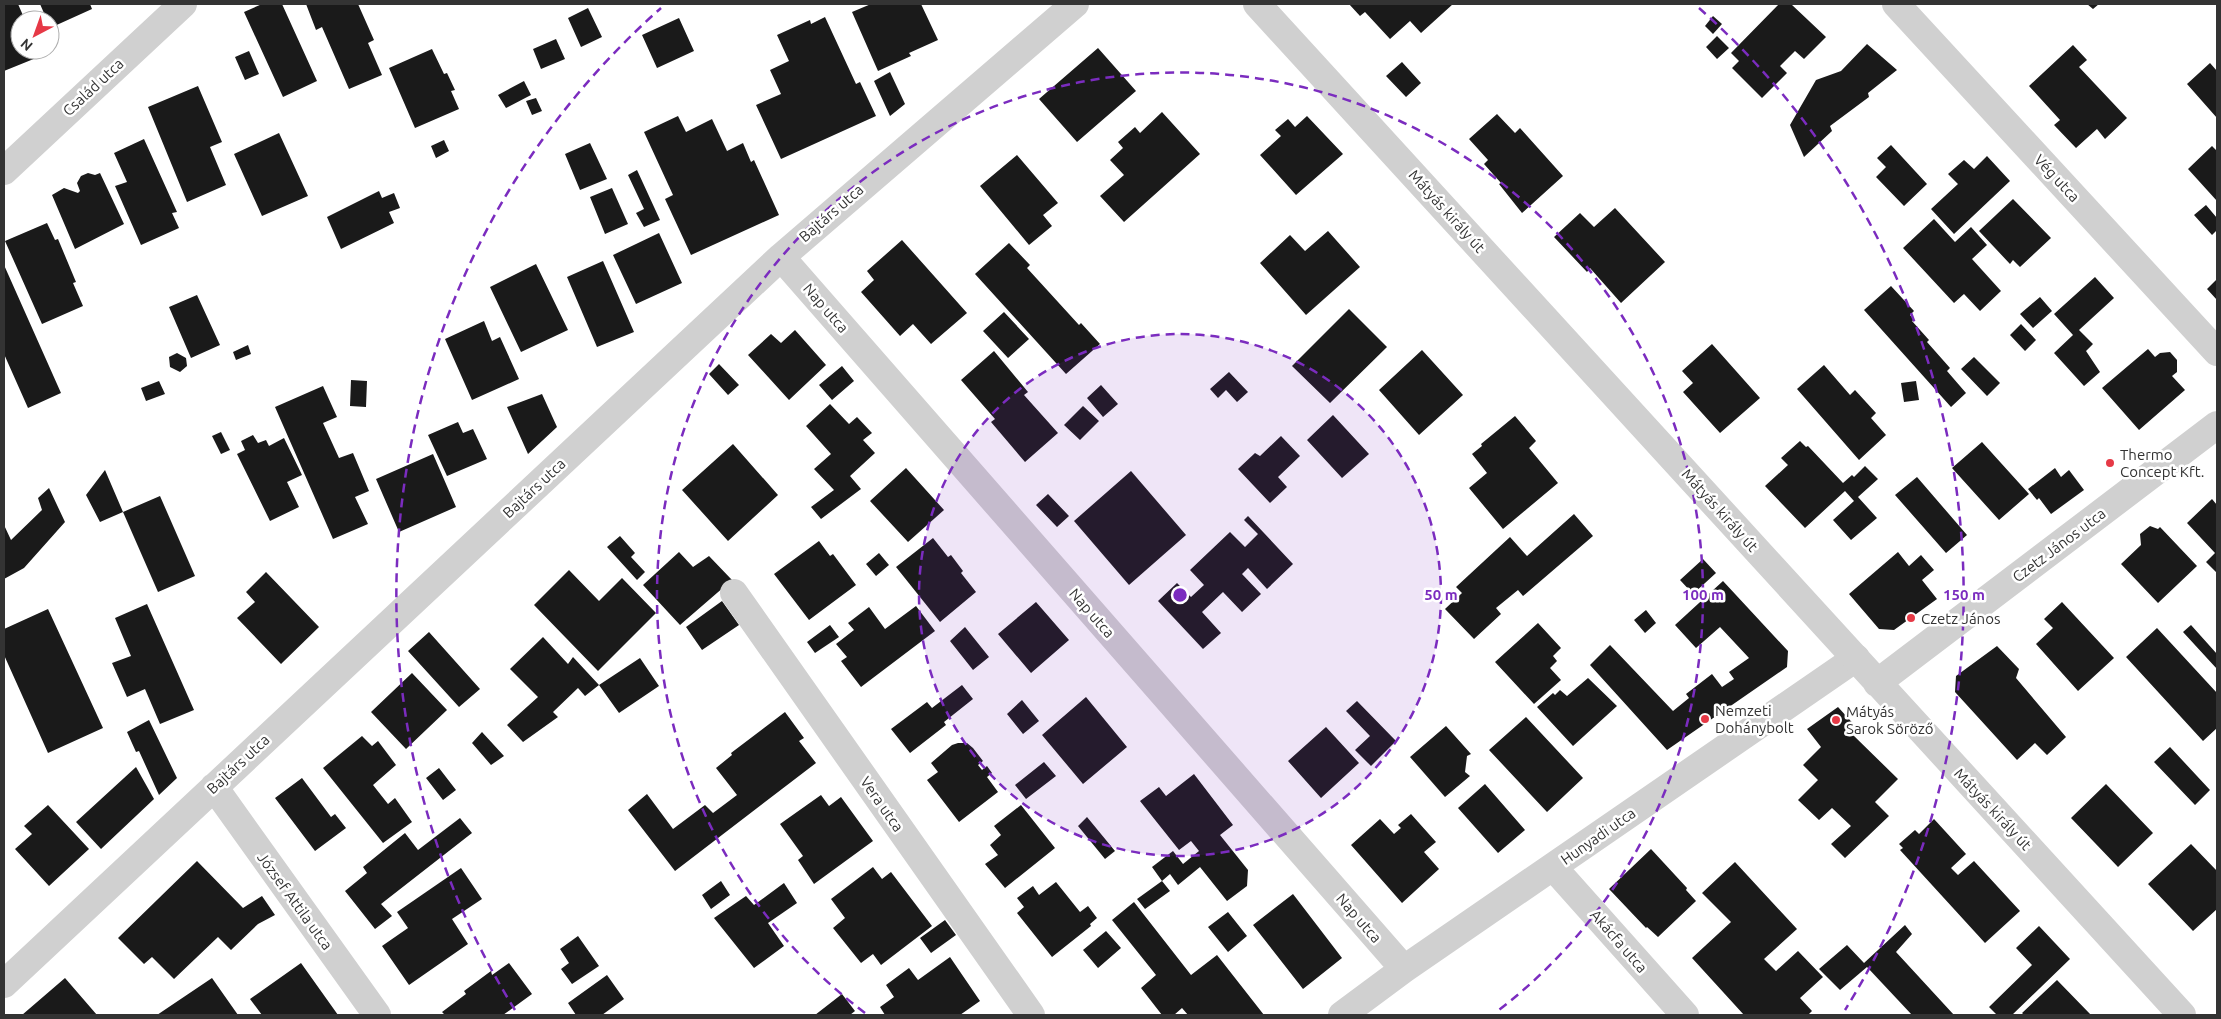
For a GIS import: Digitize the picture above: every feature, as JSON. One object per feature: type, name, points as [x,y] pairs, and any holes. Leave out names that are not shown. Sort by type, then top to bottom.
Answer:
[{"type":"street","name":"Család utca","points":[[4,171],[183,4]]},
{"type":"street","name":"Bajtárs utca","points":[[4,984],[781,256],[1075,4]]},
{"type":"street","name":"Mátyás király út","points":[[1257,4],[2182,1015]]},
{"type":"street","name":"Vég utca","points":[[1896,4],[2217,352]]},
{"type":"street","name":"Nap utca","points":[[781,256],[1404,969]]},
{"type":"street","name":"Czetz János utca","points":[[1877,683],[2217,425]]},
{"type":"street","name":"Vera utca","points":[[734,593],[1031,1015]]},
{"type":"street","name":"Hunyadi utca","points":[[1342,1015],[1404,969],[1856,658]]},
{"type":"street","name":"József Attila utca","points":[[214,787],[377,1015]]},
{"type":"street","name":"Akácfa utca","points":[[1553,867],[1684,1015]]},
{"type":"building","points":[[4,4],[18,4],[21,10],[10,10],[10,60],[31,60],[4,71]]},
{"type":"building","points":[[40,4],[90,4],[92,9],[60,23],[60,10],[43,10]]},
{"type":"building","points":[[262,4],[282,4],[317,81],[283,97],[244,12]]},
{"type":"building","points":[[306,4],[358,4],[374,40],[368,43],[382,75],[349,89],[322,27],[316,30]]},
{"type":"building","points":[[871,4],[921,4],[938,40],[909,53],[911,56],[878,71],[852,12]]},
{"type":"building","points":[[1349,4],[1453,4],[1421,33],[1410,21],[1390,39],[1365,12],[1360,16]]},
{"type":"building","points":[[1779,4],[1791,4],[1826,37],[1804,59],[1795,51],[1780,66],[1787,73],[1762,98],[1732,68],[1739,61],[1731,53]]},
{"type":"building","points":[[2087,4],[2099,4],[2093,9]]},
{"type":"building","points":[[588,8],[602,37],[581,47],[568,18]]},
{"type":"building","points":[[1713,16],[1722,24],[1713,34],[1705,26]]},
{"type":"building","points":[[825,17],[856,84],[860,82],[876,116],[781,159],[756,105],[781,94],[770,70],[789,61],[777,35],[810,20],[811,24]]},
{"type":"building","points":[[679,18],[694,51],[657,68],[642,35]]},
{"type":"building","points":[[1717,36],[1729,48],[1717,59],[1706,47]]},
{"type":"building","points":[[556,39],[565,59],[541,69],[533,49]]},
{"type":"building","points":[[1867,44],[1897,70],[1868,93],[1869,97],[1830,126],[1832,131],[1804,157],[1790,125],[1816,80],[1841,71]]},
{"type":"building","points":[[2073,45],[2087,60],[2079,67],[2127,118],[2105,139],[2097,129],[2076,148],[2054,125],[2060,120],[2029,86]]},
{"type":"building","points":[[1098,48],[1136,91],[1077,142],[1039,99]]},
{"type":"building","points":[[432,49],[444,74],[447,73],[455,90],[451,91],[459,109],[415,128],[389,68]]},
{"type":"building","points":[[249,51],[259,74],[245,80],[235,57]]},
{"type":"building","points":[[1402,62],[1421,83],[1406,97],[1386,76]]},
{"type":"building","points":[[2210,63],[2217,71],[2217,118],[2187,84]]},
{"type":"building","points":[[890,72],[905,104],[890,116],[874,81]]},
{"type":"building","points":[[524,81],[531,95],[506,108],[498,95]]},
{"type":"building","points":[[198,86],[222,142],[210,147],[226,185],[187,202],[148,107]]},
{"type":"building","points":[[536,98],[542,111],[532,115],[526,101]]},
{"type":"building","points":[[1162,112],[1200,154],[1124,222],[1100,196],[1124,175],[1110,160],[1123,148],[1118,142],[1135,127],[1140,133]]},
{"type":"building","points":[[1497,114],[1515,133],[1520,128],[1563,176],[1522,213],[1499,184],[1501,183],[1484,164],[1488,160],[1469,139]]},
{"type":"building","points":[[678,116],[686,132],[712,119],[727,151],[743,143],[751,162],[754,160],[779,215],[691,255],[665,199],[673,195],[644,132]]},
{"type":"building","points":[[1307,116],[1343,154],[1296,195],[1260,155],[1281,136],[1275,130],[1288,119],[1295,127]]},
{"type":"building","points":[[279,133],[308,196],[262,216],[234,154]]},
{"type":"building","points":[[144,139],[177,212],[172,213],[179,228],[141,245],[115,186],[127,182],[114,153]]},
{"type":"building","points":[[444,140],[449,151],[436,158],[431,146]]},
{"type":"building","points":[[590,143],[607,179],[580,190],[565,154]]},
{"type":"building","points":[[1891,145],[1927,184],[1904,206],[1876,177],[1886,167],[1877,158]]},
{"type":"building","points":[[2212,146],[2217,151],[2217,201],[2188,169]]},
{"type":"building","points":[[1017,155],[1058,203],[1043,215],[1052,226],[1029,245],[980,186]]},
{"type":"building","points":[[1987,156],[2010,181],[1954,234],[1931,209],[1958,184],[1948,174],[1964,160],[1974,169]]},
{"type":"building","points":[[637,170],[660,220],[644,227],[636,213],[644,209],[628,175]]},
{"type":"building","points":[[88,173],[95,175],[100,173],[124,224],[75,249],[52,195],[64,188],[78,193],[80,191],[77,183],[81,176]]},
{"type":"building","points":[[612,188],[628,224],[605,234],[590,197]]},
{"type":"building","points":[[379,191],[382,198],[394,193],[400,208],[389,212],[394,223],[341,249],[327,217]]},
{"type":"building","points":[[2013,199],[2051,238],[2020,267],[2013,260],[2010,264],[1979,231]]},
{"type":"building","points":[[2206,205],[2217,218],[2217,230],[2212,235],[2194,215]]},
{"type":"building","points":[[1615,208],[1665,262],[1621,303],[1590,268],[1587,272],[1554,237],[1580,213],[1594,227]]},
{"type":"building","points":[[1934,219],[1955,242],[1971,227],[1987,245],[1972,259],[2001,291],[1980,311],[1964,294],[1954,303],[1903,248]]},
{"type":"building","points":[[47,223],[55,240],[58,239],[76,282],[73,283],[83,306],[42,324],[5,241]]},
{"type":"building","points":[[1328,231],[1360,267],[1306,315],[1260,263],[1290,235],[1305,251]]},
{"type":"building","points":[[659,233],[682,283],[636,304],[613,255]]},
{"type":"building","points":[[902,240],[967,313],[931,344],[913,324],[900,336],[861,292],[874,280],[867,271]]},
{"type":"building","points":[[1009,243],[1030,265],[1027,268],[1079,325],[1081,323],[1100,344],[1066,374],[975,274]]},
{"type":"building","points":[[603,261],[634,332],[597,347],[567,277]]},
{"type":"building","points":[[536,264],[568,330],[521,352],[490,287]]},
{"type":"building","points":[[4,265],[61,393],[28,408],[4,354]]},
{"type":"building","points":[[2095,277],[2114,298],[2079,330],[2093,344],[2086,351],[2100,372],[2084,386],[2054,353],[2073,335],[2054,314]]},
{"type":"building","points":[[2217,279],[2217,300],[2207,289]]},
{"type":"building","points":[[1891,286],[1914,311],[1910,315],[1914,320],[1912,321],[1929,340],[1927,342],[1950,368],[1947,371],[1966,393],[1951,407],[1864,310]]},
{"type":"building","points":[[197,295],[220,345],[191,358],[169,307]]},
{"type":"building","points":[[2040,297],[2052,311],[2033,328],[2020,314]]},
{"type":"building","points":[[1349,309],[1387,347],[1330,403],[1292,366]]},
{"type":"building","points":[[1004,312],[1029,339],[1008,358],[983,331]]},
{"type":"building","points":[[484,321],[492,341],[500,337],[519,379],[472,400],[445,339]]},
{"type":"building","points":[[2021,324],[2036,340],[2025,351],[2010,335]]},
{"type":"building","points":[[795,330],[826,365],[789,400],[748,355],[771,334],[781,343]]},
{"type":"building","points":[[1712,344],[1760,398],[1720,433],[1683,392],[1693,383],[1682,371]]},
{"type":"building","points":[[248,345],[251,354],[236,360],[233,352]]},
{"type":"building","points":[[2148,349],[2155,357],[2160,353],[2170,352],[2177,360],[2177,372],[2172,376],[2185,390],[2139,430],[2102,388]]},
{"type":"building","points":[[1422,350],[1463,395],[1419,435],[1379,390]]},
{"type":"building","points":[[994,351],[1028,392],[1024,395],[1058,433],[1025,462],[991,422],[995,419],[961,380]]},
{"type":"building","points":[[177,353],[186,358],[187,366],[180,372],[170,367],[169,357]]},
{"type":"building","points":[[1974,357],[2000,383],[1987,396],[1961,369]]},
{"type":"building","points":[[719,364],[739,385],[728,395],[709,374]]},
{"type":"building","points":[[1824,365],[1850,395],[1855,390],[1876,413],[1871,418],[1886,435],[1859,460],[1797,389]]},
{"type":"building","points":[[842,366],[854,381],[832,400],[819,385]]},
{"type":"building","points":[[1229,372],[1248,392],[1237,402],[1226,390],[1218,398],[1210,389]]},
{"type":"building","points":[[351,380],[367,381],[366,407],[350,406]]},
{"type":"building","points":[[159,381],[165,394],[146,401],[141,388]]},
{"type":"building","points":[[1916,381],[1919,400],[1904,402],[1901,383]]},
{"type":"building","points":[[1101,385],[1118,404],[1103,417],[1087,398]]},
{"type":"building","points":[[323,386],[337,417],[323,423],[339,458],[353,453],[369,491],[355,497],[368,524],[333,539],[275,407]]},
{"type":"building","points":[[542,394],[557,427],[528,454],[507,407]]},
{"type":"building","points":[[830,404],[849,424],[857,417],[872,433],[863,440],[875,453],[850,476],[861,489],[821,519],[811,507],[834,490],[814,469],[831,454],[806,426]]},
{"type":"building","points":[[1083,406],[1099,421],[1080,440],[1064,425]]},
{"type":"building","points":[[1333,415],[1369,454],[1342,478],[1307,440]]},
{"type":"building","points":[[1515,416],[1536,441],[1529,448],[1558,483],[1503,529],[1469,488],[1487,473],[1472,454],[1482,446],[1481,444]]},
{"type":"building","points":[[458,422],[463,433],[473,429],[487,459],[447,476],[428,435]]},
{"type":"building","points":[[221,432],[230,450],[221,454],[212,436]]},
{"type":"building","points":[[253,435],[258,443],[266,440],[269,446],[284,438],[302,475],[287,482],[299,507],[270,521],[237,454],[245,450],[241,441]]},
{"type":"building","points":[[1281,436],[1300,456],[1278,477],[1287,487],[1270,503],[1238,469],[1255,453],[1260,456]]},
{"type":"building","points":[[1800,441],[1806,447],[1808,446],[1843,483],[1852,475],[1854,477],[1865,466],[1878,479],[1858,497],[1877,518],[1851,540],[1833,520],[1854,501],[1845,491],[1805,528],[1765,486],[1788,465],[1781,458]]},
{"type":"building","points":[[1982,442],[2029,494],[1999,520],[1952,468]]},
{"type":"building","points":[[733,444],[778,495],[728,541],[682,490]]},
{"type":"building","points":[[433,454],[456,507],[399,532],[376,479]]},
{"type":"building","points":[[906,468],[944,510],[908,542],[870,501]]},
{"type":"building","points":[[2055,468],[2061,477],[2069,470],[2084,490],[2051,514],[2039,498],[2037,500],[2028,489]]},
{"type":"building","points":[[105,470],[123,512],[100,522],[86,495]]},
{"type":"building","points":[[1131,471],[1186,535],[1129,585],[1074,521]]},
{"type":"building","points":[[1917,477],[1967,535],[1946,553],[1895,495]]},
{"type":"building","points":[[49,488],[65,522],[24,568],[4,579],[4,525],[11,540],[42,510],[38,498]]},
{"type":"building","points":[[1048,494],[1069,516],[1057,527],[1036,505]]},
{"type":"building","points":[[160,496],[195,576],[158,592],[123,512]]},
{"type":"building","points":[[2212,499],[2217,505],[2217,573],[2206,562],[2215,553],[2187,523]]},
{"type":"building","points":[[1574,514],[1593,536],[1523,596],[1518,590],[1496,608],[1501,614],[1474,639],[1445,609],[1462,593],[1456,587],[1510,537],[1527,556]]},
{"type":"building","points":[[1248,516],[1293,564],[1267,589],[1248,568],[1242,574],[1261,594],[1242,612],[1223,592],[1202,612],[1221,633],[1203,649],[1158,601],[1177,583],[1191,597],[1204,585],[1190,570],[1230,532],[1245,547],[1258,534],[1244,520]]},
{"type":"building","points":[[2150,526],[2158,529],[2160,527],[2197,566],[2158,603],[2121,564],[2141,545],[2140,534]]},
{"type":"building","points":[[620,536],[635,553],[631,557],[645,572],[637,580],[607,547]]},
{"type":"building","points":[[933,538],[948,557],[951,555],[963,571],[961,573],[976,592],[940,622],[896,567]]},
{"type":"building","points":[[819,541],[830,556],[833,554],[856,585],[809,620],[774,574]]},
{"type":"building","points":[[679,552],[693,567],[709,556],[732,580],[680,625],[643,585]]},
{"type":"building","points":[[1898,552],[1909,566],[1921,555],[1934,570],[1922,580],[1937,599],[1894,630],[1879,629],[1849,594]]},
{"type":"building","points":[[879,553],[889,565],[876,576],[866,564]]},
{"type":"building","points":[[1703,559],[1716,573],[1693,594],[1680,580]]},
{"type":"building","points":[[569,570],[599,601],[622,578],[656,613],[598,671],[534,605]]},
{"type":"building","points":[[266,572],[319,627],[281,664],[237,618],[255,602],[246,592]]},
{"type":"building","points":[[1723,581],[1788,651],[1787,667],[1667,750],[1590,665],[1610,645],[1673,711],[1689,698],[1686,694],[1712,674],[1722,687],[1734,679],[1729,672],[1749,658],[1720,627],[1696,648],[1675,625]]},
{"type":"building","points":[[722,601],[739,625],[702,650],[686,627]]},
{"type":"building","points":[[1036,602],[1069,640],[1031,673],[998,634]]},
{"type":"building","points":[[2062,602],[2114,658],[2078,691],[2036,644],[2053,628],[2044,619]]},
{"type":"building","points":[[147,604],[194,710],[160,724],[145,689],[127,697],[112,663],[131,656],[115,618]]},
{"type":"building","points":[[916,606],[935,631],[861,687],[841,661],[847,657],[836,644],[854,630],[848,623],[869,607],[885,629]]},
{"type":"building","points":[[48,609],[103,728],[48,753],[4,655],[4,629]]},
{"type":"building","points":[[1646,610],[1656,623],[1645,633],[1634,620]]},
{"type":"building","points":[[1538,623],[1561,648],[1553,656],[1557,661],[1550,668],[1561,680],[1534,704],[1495,662]]},
{"type":"building","points":[[830,625],[839,637],[815,653],[807,642]]},
{"type":"building","points":[[2191,625],[2217,654],[2217,669],[2183,632]]},
{"type":"building","points":[[965,627],[989,657],[973,670],[950,641]]},
{"type":"building","points":[[2157,628],[2217,693],[2217,728],[2203,741],[2126,657]]},
{"type":"building","points":[[429,632],[480,689],[459,707],[408,651]]},
{"type":"building","points":[[543,637],[568,664],[573,657],[599,685],[585,696],[578,688],[553,712],[558,717],[523,742],[507,725],[538,697],[510,669]]},
{"type":"building","points":[[1997,646],[2019,669],[2016,678],[2066,737],[2047,755],[2035,743],[2017,760],[1955,692],[1956,676]]},
{"type":"building","points":[[640,658],[659,686],[619,713],[599,685]]},
{"type":"building","points":[[412,673],[447,710],[406,749],[371,712]]},
{"type":"building","points":[[1588,678],[1617,706],[1573,746],[1537,707],[1553,693],[1555,695],[1560,690],[1567,696]]},
{"type":"building","points":[[962,685],[973,699],[944,722],[946,725],[910,753],[891,729],[927,702],[932,708]]},
{"type":"building","points":[[1086,697],[1127,747],[1083,784],[1042,735]]},
{"type":"building","points":[[1022,700],[1039,721],[1023,734],[1007,714]]},
{"type":"building","points":[[1357,701],[1396,741],[1371,766],[1355,750],[1370,736],[1346,711]]},
{"type":"building","points":[[1838,707],[1858,729],[1852,734],[1898,779],[1875,802],[1889,816],[1845,858],[1831,844],[1851,826],[1832,808],[1819,820],[1798,800],[1818,780],[1803,765],[1821,747],[1807,729]]},
{"type":"building","points":[[785,712],[804,738],[799,741],[816,763],[675,871],[628,810],[647,794],[673,829],[705,805],[713,813],[737,795],[716,768],[732,755],[731,753]]},
{"type":"building","points":[[1526,717],[1583,778],[1547,812],[1489,750]]},
{"type":"building","points":[[149,720],[177,778],[159,795],[139,751],[136,752],[127,732]]},
{"type":"building","points":[[1446,726],[1471,754],[1467,756],[1465,772],[1470,776],[1445,797],[1410,757]]},
{"type":"building","points":[[1326,727],[1359,763],[1321,798],[1288,761]]},
{"type":"building","points":[[482,732],[504,756],[491,765],[472,743]]},
{"type":"building","points":[[362,736],[372,746],[378,741],[396,765],[373,785],[388,804],[395,798],[412,822],[383,843],[323,768]]},
{"type":"building","points":[[967,743],[973,748],[983,761],[978,765],[982,770],[987,766],[992,773],[987,777],[998,792],[959,822],[927,780],[938,772],[931,763],[952,745]]},
{"type":"building","points":[[2170,747],[2210,790],[2195,805],[2154,762]]},
{"type":"building","points":[[1044,762],[1056,776],[1026,799],[1015,785]]},
{"type":"building","points":[[136,767],[154,799],[101,849],[76,822]]},
{"type":"building","points":[[439,768],[456,790],[443,800],[426,778]]},
{"type":"building","points":[[1194,774],[1233,825],[1220,835],[1248,870],[1247,886],[1227,901],[1200,867],[1178,885],[1170,874],[1162,881],[1152,867],[1173,851],[1183,864],[1199,851],[1191,841],[1179,850],[1140,801],[1159,787],[1166,796]]},
{"type":"building","points":[[302,778],[331,817],[335,814],[346,828],[315,851],[275,798]]},
{"type":"building","points":[[1485,784],[1525,830],[1498,853],[1458,808]]},
{"type":"building","points":[[2106,784],[2153,833],[2118,867],[2071,818]]},
{"type":"building","points":[[821,795],[829,806],[841,797],[873,841],[814,884],[798,860],[803,856],[780,824]]},
{"type":"building","points":[[48,805],[89,849],[49,886],[15,849],[32,834],[24,826]]},
{"type":"building","points":[[1021,805],[1055,848],[1005,888],[985,864],[998,855],[990,845],[1001,835],[994,826]]},
{"type":"building","points":[[1411,814],[1436,842],[1424,852],[1439,869],[1402,903],[1351,845],[1380,819],[1394,834],[1401,828],[1398,825]]},
{"type":"building","points":[[1087,817],[1115,851],[1105,859],[1078,826]]},
{"type":"building","points":[[460,818],[472,833],[381,904],[392,916],[375,929],[345,891],[367,873],[363,867],[405,833],[418,850]]},
{"type":"building","points":[[1934,819],[1966,854],[1951,868],[1958,875],[1974,861],[2020,911],[1985,943],[1900,850],[1903,848],[1899,844],[1915,830],[1919,834]]},
{"type":"building","points":[[2191,844],[2217,871],[2217,909],[2193,931],[2148,884]]},
{"type":"building","points":[[1651,849],[1687,888],[1686,890],[1696,901],[1658,937],[1646,928],[1609,889]]},
{"type":"building","points":[[197,861],[243,908],[262,896],[275,915],[258,924],[231,950],[218,937],[174,979],[152,957],[144,964],[118,938]]},
{"type":"building","points":[[1735,862],[1797,929],[1764,959],[1776,971],[1798,951],[1823,977],[1800,998],[1812,1011],[1808,1015],[1744,1015],[1692,958],[1731,922],[1702,893]]},
{"type":"building","points":[[873,867],[882,879],[891,872],[932,926],[881,965],[873,954],[861,963],[833,928],[845,918],[831,899]]},
{"type":"building","points":[[461,868],[482,899],[452,919],[468,944],[409,985],[382,946],[408,928],[397,912]]},
{"type":"building","points":[[721,881],[730,895],[711,909],[702,895]]},
{"type":"building","points":[[1162,881],[1170,891],[1145,909],[1137,899]]},
{"type":"building","points":[[1056,882],[1080,912],[1088,906],[1097,918],[1090,924],[1091,926],[1052,957],[1017,913],[1024,907],[1017,898],[1033,886],[1039,895]]},
{"type":"building","points":[[784,883],[797,903],[768,923],[784,946],[754,968],[714,918],[746,896],[754,905]]},
{"type":"building","points":[[1293,894],[1342,958],[1303,989],[1253,925]]},
{"type":"building","points":[[1134,902],[1191,975],[1217,955],[1264,1015],[1188,1015],[1182,1008],[1174,1015],[1162,1015],[1141,988],[1156,975],[1112,920]]},
{"type":"building","points":[[1228,912],[1247,936],[1228,952],[1208,927]]},
{"type":"building","points":[[945,920],[956,935],[931,953],[920,938]]},
{"type":"building","points":[[1905,925],[1912,934],[1896,952],[1954,1015],[1912,1015],[1867,967],[1840,990],[1819,969],[1847,945],[1864,963]]},
{"type":"building","points":[[2039,926],[2070,959],[2012,1015],[1997,1015],[1989,1007],[2032,965],[2016,948]]},
{"type":"building","points":[[1106,931],[1121,948],[1098,968],[1083,950]]},
{"type":"building","points":[[578,936],[599,966],[572,984],[561,969],[569,963],[560,949]]},
{"type":"building","points":[[950,957],[980,1001],[960,1015],[885,1015],[880,1007],[894,997],[886,985],[909,968],[918,980]]},
{"type":"building","points":[[301,963],[338,1015],[262,1015],[250,999]]},
{"type":"building","points":[[509,963],[532,994],[503,1015],[445,1015],[442,1012],[466,994],[464,991],[491,971],[492,975]]},
{"type":"building","points":[[607,975],[624,999],[602,1015],[576,1015],[568,1003]]},
{"type":"building","points":[[65,978],[97,1015],[22,1015]]},
{"type":"building","points":[[212,978],[238,1015],[157,1015]]},
{"type":"building","points":[[2057,980],[2091,1015],[2024,1015],[2022,1013]]},
{"type":"building","points":[[842,994],[855,1011],[850,1015],[815,1015]]},
{"type":"place","name":"Thermo Concept Kft.","points":[[2110,463]]},
{"type":"place","name":"Czetz János","points":[[1911,618]]},
{"type":"place","name":"Nemzeti Dohánybolt","points":[[1705,719]]},
{"type":"place","name":"Mátyás Sarok Söröző","points":[[1836,720]]}]
